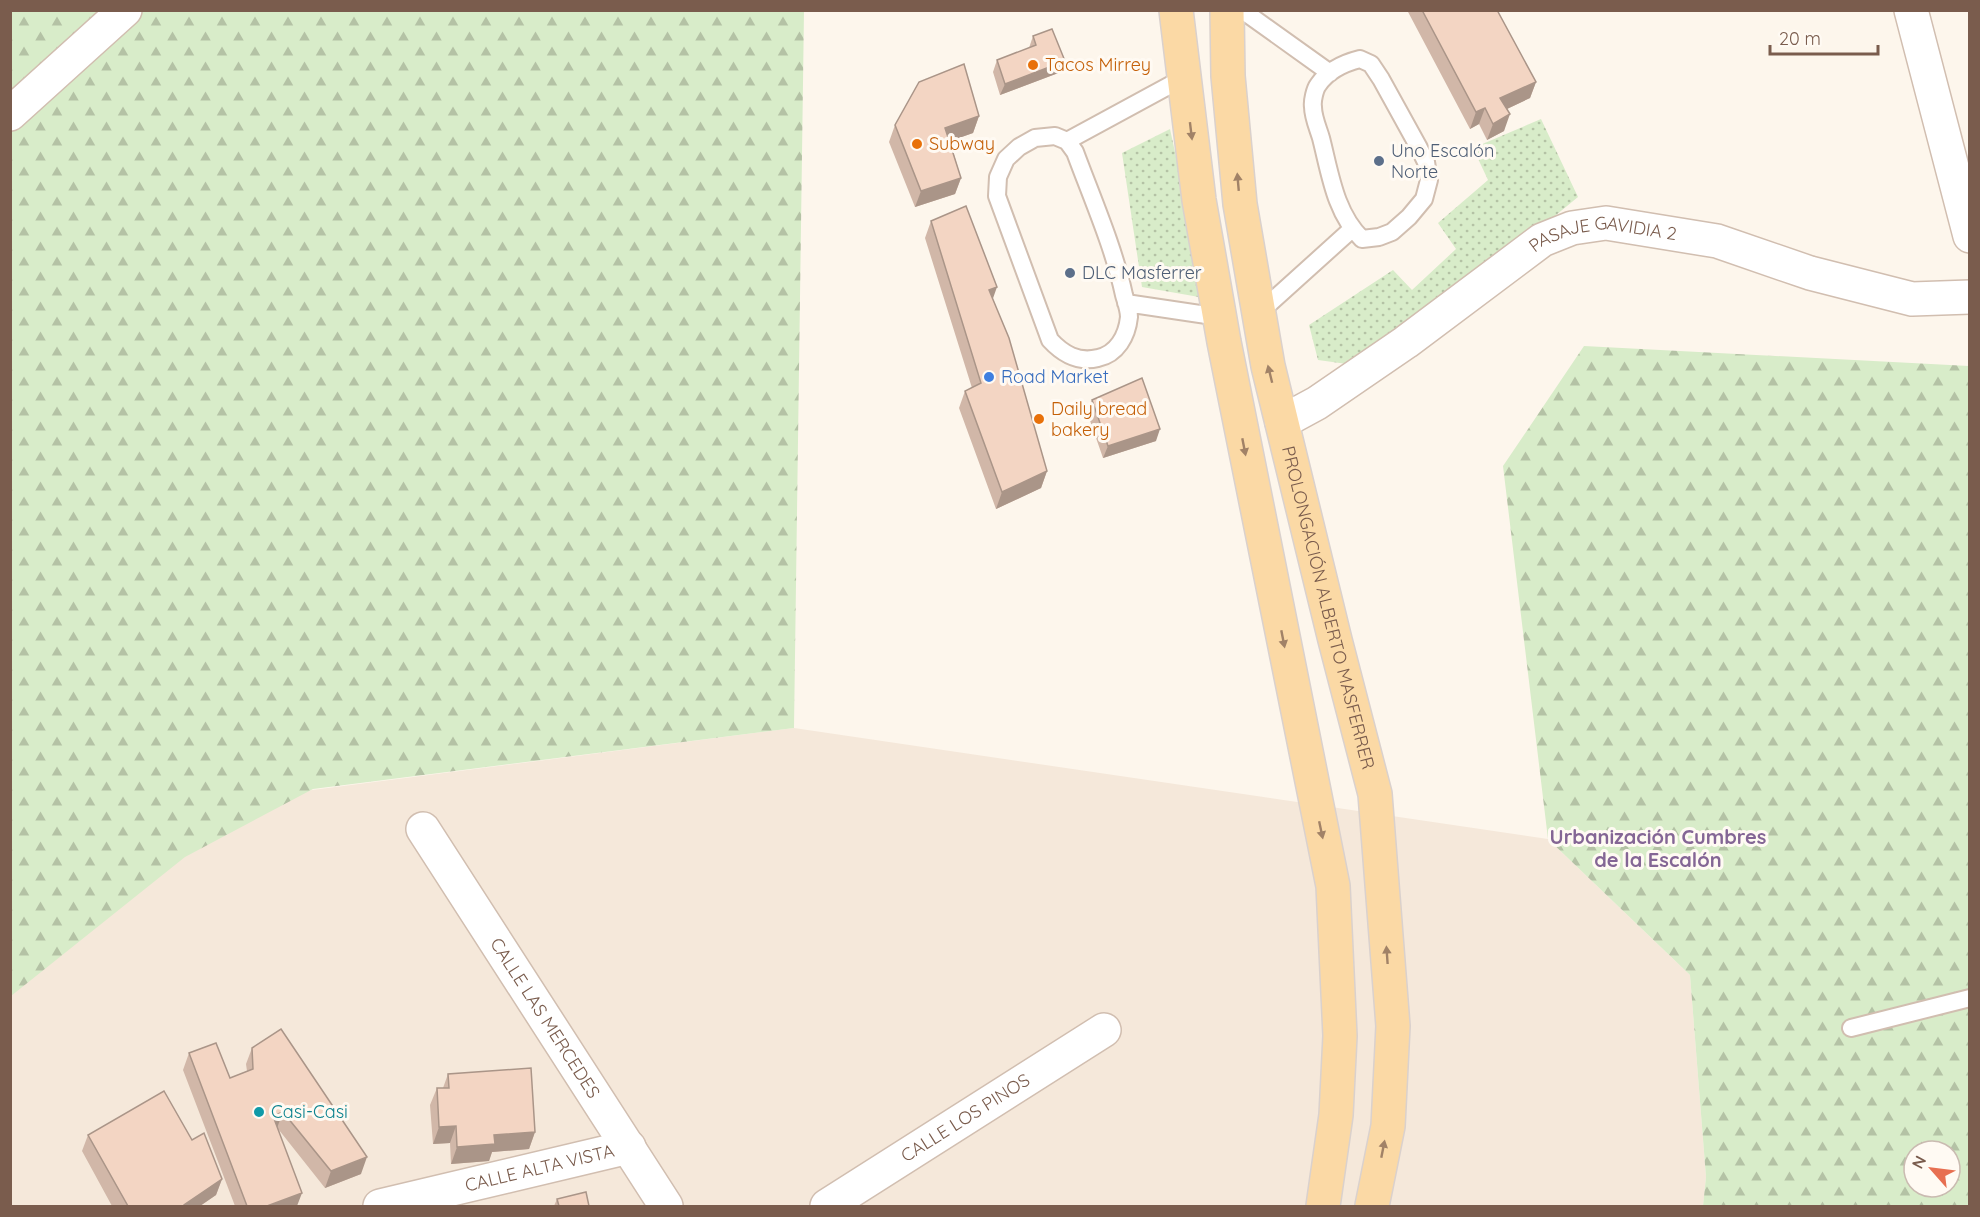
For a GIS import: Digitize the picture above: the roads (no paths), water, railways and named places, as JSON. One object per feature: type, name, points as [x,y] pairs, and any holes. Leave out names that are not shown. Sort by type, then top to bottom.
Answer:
[{"type":"main road","points":[[1176,10],[1199,200],[1333,886],[1340,1036],[1336,1115],[1323,1206]]},
{"type":"main road","name":"PROLONGACIÓN ALBERTO MASFERRER","points":[[1227,10],[1228,76],[1240,204],[1268,366],[1375,794],[1393,1026],[1388,1126],[1372,1206]]},
{"type":"street","points":[[10,114],[125,10]]},
{"type":"street","points":[[1911,10],[1970,236]]},
{"type":"street","name":"PASAJE GAVIDIA 2","points":[[1282,422],[1317,403],[1406,342],[1542,240],[1572,228],[1606,223],[1717,241],[1810,273],[1912,299],[1970,297]]},
{"type":"street","name":"CALLE LAS MERCEDES","points":[[423,829],[666,1206]]},
{"type":"street","name":"CALLE LOS PINOS","points":[[827,1206],[1104,1030]]},
{"type":"street","name":"CALLE ALTA VISTA","points":[[380,1206],[629,1147]]},
{"type":"lane","points":[[1242,10],[1330,73]]},
{"type":"lane","points":[[1360,58],[1371,64],[1418,146],[1426,162],[1429,180],[1424,199],[1409,218],[1392,232],[1379,237],[1362,239],[1352,229],[1341,209],[1329,173],[1312,106],[1317,86],[1330,73],[1343,63],[1360,58]]},
{"type":"lane","points":[[1067,141],[1185,77]]},
{"type":"lane","points":[[1055,136],[1067,141],[1075,152],[1119,272],[1129,315],[1124,337],[1115,350],[1101,358],[1086,361],[1060,350],[1050,340],[997,196],[998,177],[1006,159],[1019,147],[1035,138],[1055,136]]},
{"type":"lane","points":[[1259,313],[1352,229]]},
{"type":"lane","points":[[1126,303],[1220,316]]},
{"type":"lane","points":[[1851,1028],[1970,998]]},
{"type":"place","name":"Tacos Mirrey","points":[[1033,65]]},
{"type":"place","name":"Subway","points":[[917,144]]},
{"type":"place","name":"Uno Escalón Norte","points":[[1379,161]]},
{"type":"place","name":"DLC Masferrer","points":[[1070,273]]},
{"type":"place","name":"Road Market","points":[[989,377]]},
{"type":"place","name":"Daily bread bakery","points":[[1039,419]]},
{"type":"place","name":"Casi-Casi","points":[[259,1112]]},
{"type":"district","name":"Urbanización Cumbres de la Escalón","points":[[1658,848]]}]
